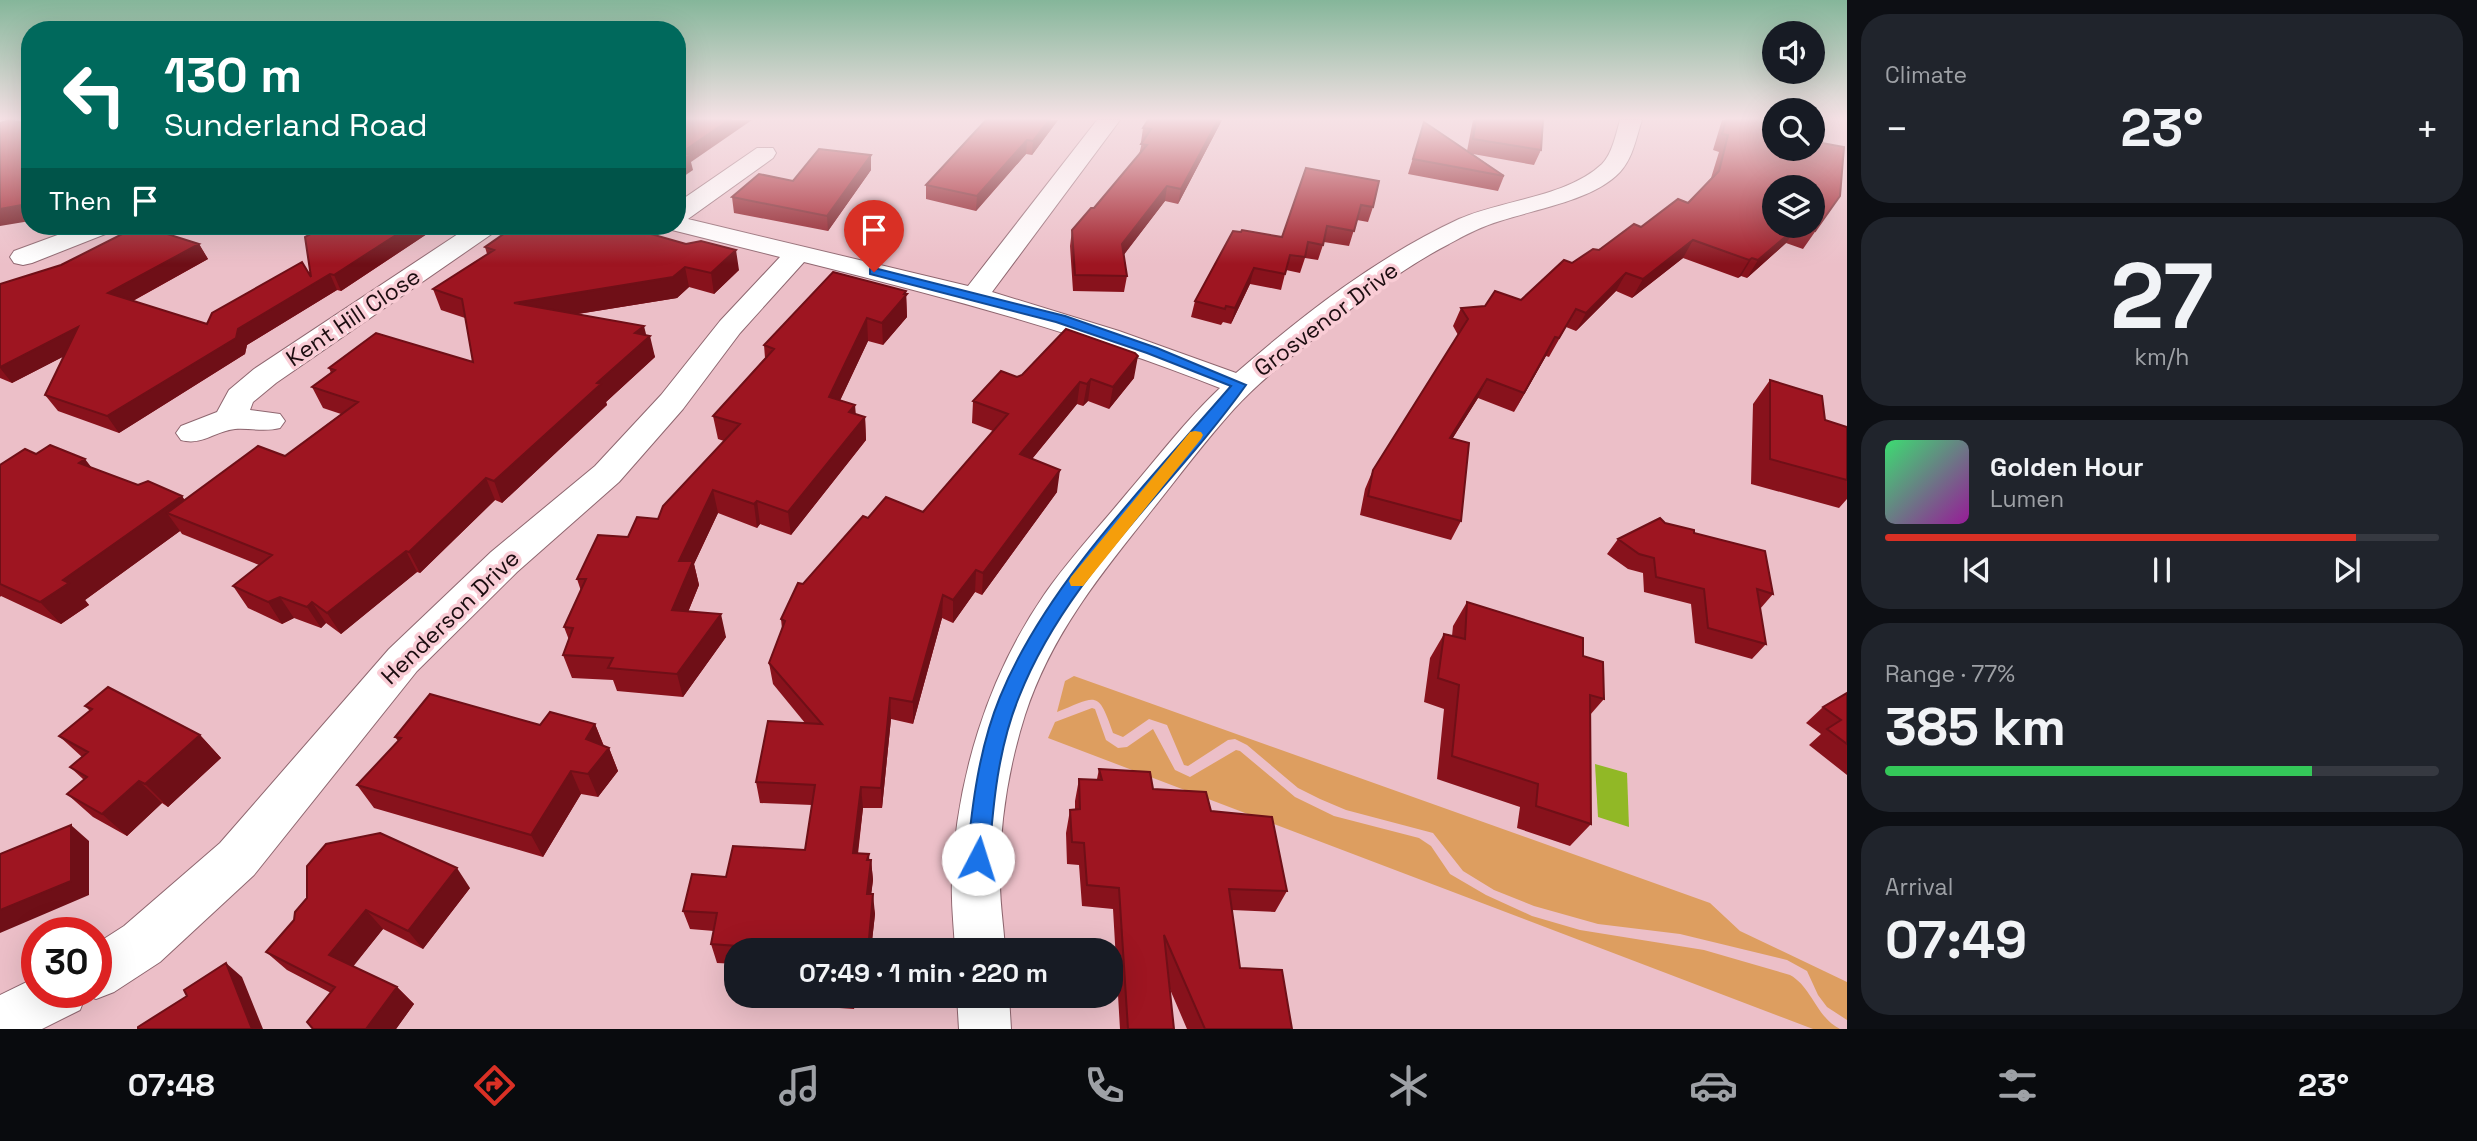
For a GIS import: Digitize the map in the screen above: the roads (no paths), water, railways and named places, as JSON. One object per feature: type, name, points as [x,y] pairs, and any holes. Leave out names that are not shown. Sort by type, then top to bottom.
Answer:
[{"type":"street","points":[[686,209],[744,168]]},
{"type":"street","points":[[975,296],[1072,168]]},
{"type":"street","name":"Grosvenor Drive","points":[[979,938],[976,881],[984,791],[1009,698],[1046,622],[1098,553],[1240,385],[1353,293],[1415,252],[1471,223],[1584,185],[1611,168]]},
{"type":"street","points":[[686,226],[1060,319],[1152,350],[1240,385]]},
{"type":"street","points":[[23,257],[80,235]]},
{"type":"street","name":"Kent Hill Close","points":[[230,419],[240,397],[265,376],[474,235]]},
{"type":"street","name":"Henderson Drive","points":[[112,964],[142,944],[237,859],[403,660],[478,585],[607,474],[672,402],[730,327],[799,253]]},
{"type":"street","points":[[192,433],[230,419],[269,421]]},
{"type":"street","points":[[0,1021],[28,1008]]},
{"type":"street","points":[[984,1008],[985,1029]]}]
